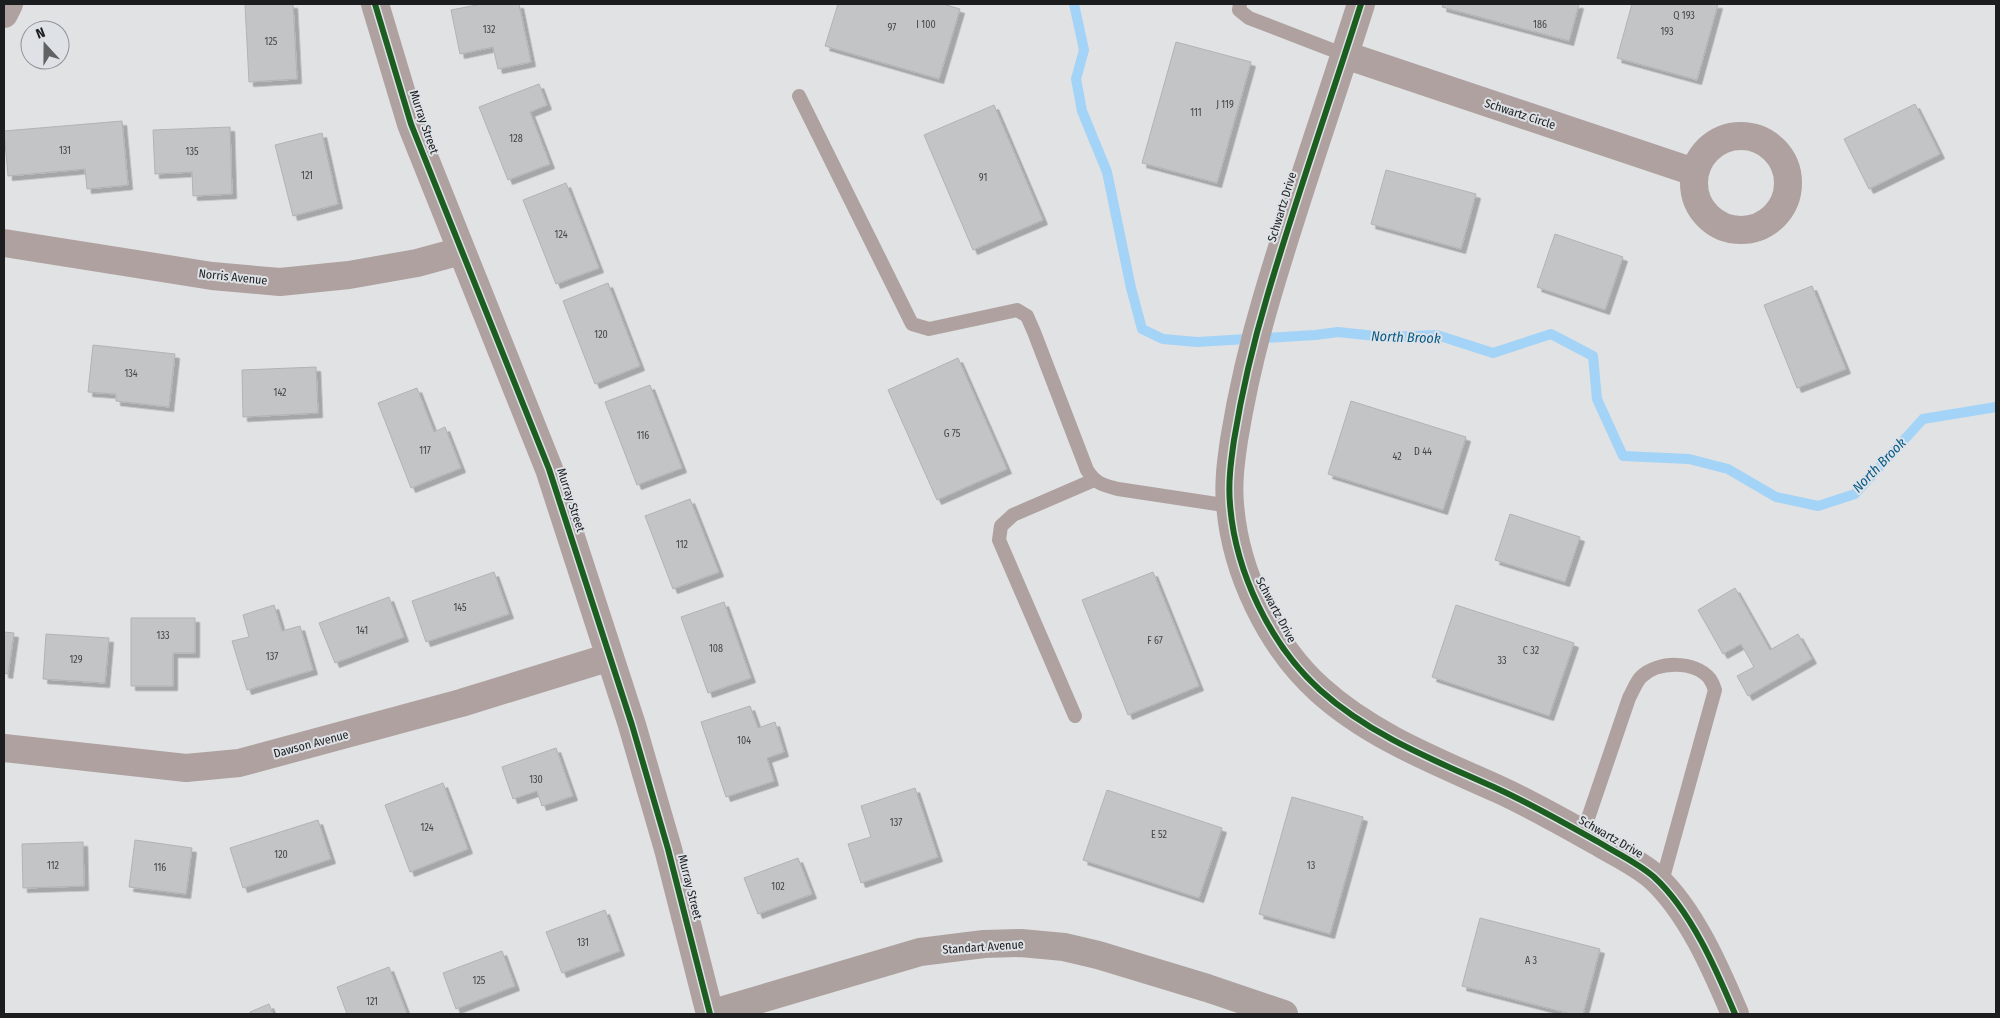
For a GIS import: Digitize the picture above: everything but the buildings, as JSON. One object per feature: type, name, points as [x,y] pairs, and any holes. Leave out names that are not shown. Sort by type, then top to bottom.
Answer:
[{"type":"street","points":[[4,14],[9,4]]},
{"type":"street","name":"Murray Street","points":[[375,4],[411,124],[549,469],[632,725],[668,849],[710,1014]]},
{"type":"street","name":"Schwartz Drive","points":[[1361,4],[1295,202],[1249,357],[1241,396],[1229,475],[1233,526],[1246,579],[1280,644],[1304,675],[1320,691],[1355,718],[1388,739],[1514,796],[1583,833],[1636,864],[1661,885],[1686,917],[1718,974],[1735,1014]]},
{"type":"street","name":"Schwartz Circle","points":[[1345,55],[1694,172]]},
{"type":"street","name":"Norris Avenue","points":[[4,243],[212,276],[280,282],[359,273],[417,263],[461,251]]},
{"type":"street","name":"Dawson Avenue","points":[[4,748],[186,768],[222,766],[461,704],[610,657]]},
{"type":"street","name":"Standart Avenue","points":[[710,1014],[920,952],[984,944],[1021,943],[1064,947],[1098,954],[1284,1014]]},
{"type":"lane","points":[[1240,4],[1239,10],[1249,18],[1345,55]]},
{"type":"lane","points":[[799,96],[912,324],[929,329],[1017,310],[1027,316],[1087,470],[1094,480],[1118,489],[1230,506]]},
{"type":"lane","points":[[1076,716],[999,540],[1001,526],[1013,515],[1094,480]]},
{"type":"lane","points":[[1583,833],[1629,698],[1640,678],[1656,666],[1669,664],[1701,672],[1710,679],[1715,690],[1661,885]]},
{"type":"waterway","name":"North Brook","points":[[1074,4],[1084,50],[1076,79],[1082,111],[1107,172],[1131,288],[1142,329],[1163,339],[1197,342],[1338,332],[1385,337],[1437,335],[1493,353],[1551,334],[1593,356],[1597,399],[1623,456],[1689,459],[1728,469],[1776,497],[1818,506],[1855,494],[1923,419],[1996,407]]},
{"type":"cycle path","points":[[375,4],[411,124],[549,469],[632,725],[668,849],[710,1014]]},
{"type":"cycle path","points":[[1361,4],[1278,260],[1248,368],[1234,440],[1229,496],[1233,529],[1247,580],[1271,629],[1286,651],[1302,672],[1340,706],[1382,734],[1428,758],[1511,795],[1628,859],[1654,877],[1680,906],[1691,923],[1720,978],[1735,1014]]}]
